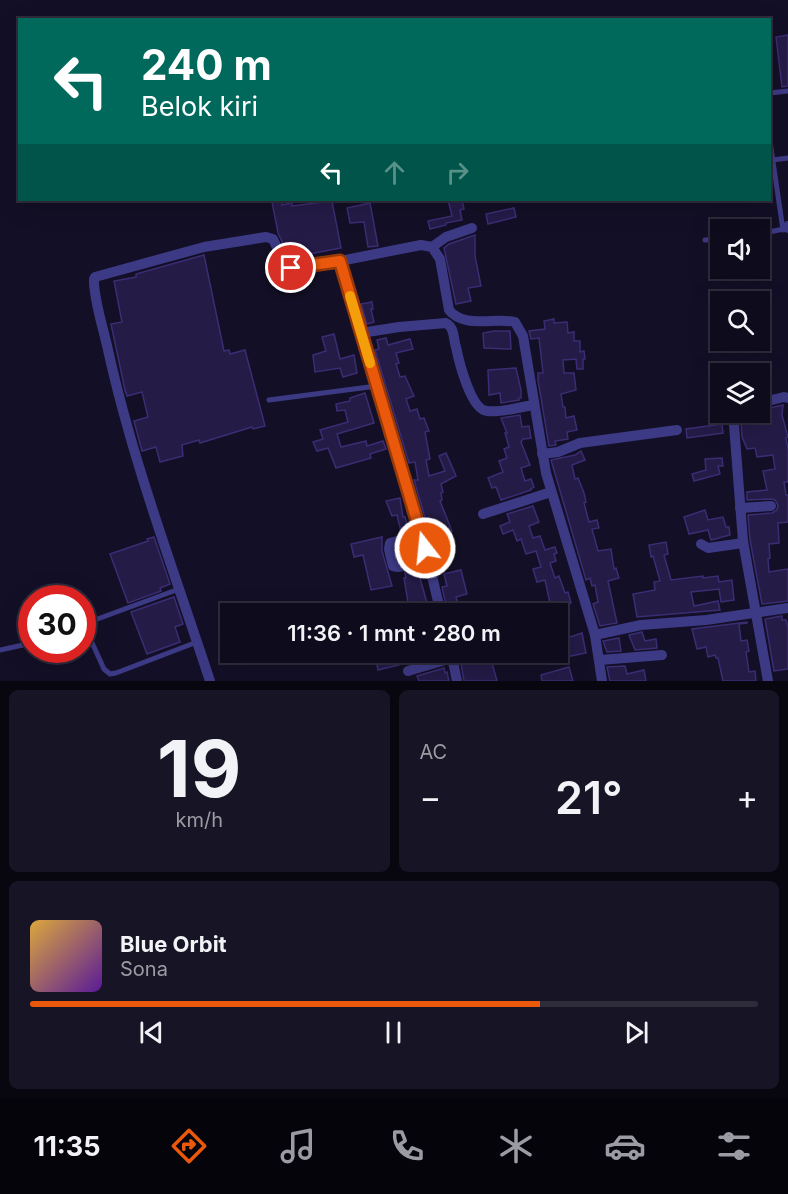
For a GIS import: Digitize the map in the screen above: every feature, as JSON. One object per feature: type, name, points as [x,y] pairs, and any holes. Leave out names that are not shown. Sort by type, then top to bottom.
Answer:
[{"type":"street","points":[[432,247],[447,237],[472,228]]},
{"type":"street","points":[[210,681],[156,523],[125,417],[94,279],[204,247],[266,237],[273,239],[286,267],[340,261],[422,245],[432,247],[440,259],[449,310],[454,317],[463,320],[507,320],[515,322],[519,327],[523,336],[551,492],[595,636],[602,681]]},
{"type":"street","points":[[340,261],[422,534],[438,603]]},
{"type":"street","points":[[361,333],[446,322],[452,328],[468,385],[474,402],[479,408],[487,412],[534,405]]},
{"type":"street","points":[[770,400],[788,398]]},
{"type":"street","points":[[734,423],[743,543],[768,681]]},
{"type":"street","points":[[543,454],[558,452],[580,442],[677,430]]},
{"type":"street","points":[[483,514],[551,492]]},
{"type":"street","points":[[740,508],[771,506]]},
{"type":"street","points":[[422,534],[390,543],[393,566],[429,562]]},
{"type":"street","points":[[701,544],[708,548],[743,543]]},
{"type":"street","points":[[595,636],[641,625],[706,620],[788,608]]},
{"type":"street","points":[[600,660],[662,656]]},
{"type":"street","points":[[408,671],[430,663]]},
{"type":"street","points":[[453,663],[457,681]]},
{"type":"lane","points":[[771,93],[788,91]]},
{"type":"lane","points":[[770,231],[786,227],[771,150]]},
{"type":"lane","points":[[772,160],[788,158]]},
{"type":"lane","points":[[705,240],[710,239]]},
{"type":"lane","points":[[269,400],[377,386]]},
{"type":"lane","points":[[96,620],[179,589]]},
{"type":"lane","points":[[96,655],[104,669],[110,674],[197,642]]},
{"type":"lane","points":[[0,650],[18,647]]},
{"type":"building","points":[[788,35],[788,86],[782,87],[776,37]]},
{"type":"building","points":[[281,201],[282,205],[292,203],[292,206],[332,201],[341,248],[294,257],[293,253],[288,254],[278,233],[272,202]]},
{"type":"building","points":[[448,201],[462,201],[464,209],[460,210],[462,220],[430,229],[428,221],[452,216]]},
{"type":"building","points":[[370,203],[378,246],[368,247],[364,222],[350,223],[347,208]]},
{"type":"building","points":[[514,208],[516,217],[488,224],[486,214]]},
{"type":"building","points":[[475,235],[475,256],[481,286],[468,288],[471,301],[456,304],[444,248]]},
{"type":"building","points":[[204,255],[224,351],[229,350],[230,354],[245,350],[265,426],[253,429],[252,427],[200,443],[199,440],[182,445],[183,456],[160,462],[156,447],[142,451],[134,421],[148,417],[142,392],[127,396],[125,390],[111,324],[122,322],[114,281],[136,277],[136,274]]},
{"type":"building","points":[[372,302],[374,322],[367,324],[361,304]]},
{"type":"building","points":[[554,319],[554,323],[567,322],[568,333],[574,332],[574,341],[580,341],[580,352],[584,351],[585,359],[583,359],[583,369],[577,369],[576,359],[563,360],[564,373],[574,373],[576,390],[561,394],[563,407],[565,407],[566,418],[574,416],[577,430],[567,432],[568,439],[555,441],[556,445],[549,446],[538,380],[538,373],[543,373],[539,338],[531,339],[529,331],[545,329],[544,321]]},
{"type":"building","points":[[510,331],[511,349],[484,348],[483,333]]},
{"type":"building","points":[[334,334],[340,359],[354,355],[357,373],[343,377],[340,368],[315,372],[313,355],[326,351],[322,337]]},
{"type":"building","points":[[386,338],[388,345],[410,339],[413,349],[396,353],[399,363],[396,364],[400,377],[405,376],[414,396],[406,399],[410,411],[417,409],[420,419],[424,418],[429,431],[425,432],[430,459],[426,460],[429,476],[445,471],[439,456],[446,453],[456,476],[441,484],[443,492],[440,501],[452,531],[444,534],[443,531],[430,535],[414,480],[418,480],[415,462],[409,463],[375,350],[379,349],[377,340]]},
{"type":"building","points":[[516,368],[521,390],[519,400],[501,403],[500,393],[489,395],[488,370]]},
{"type":"building","points":[[365,393],[374,423],[337,434],[341,447],[366,441],[367,446],[383,441],[386,449],[370,454],[371,458],[336,468],[328,448],[317,451],[313,442],[323,439],[320,430],[348,422],[345,410],[337,411],[336,404],[350,401],[350,398]]},
{"type":"building","points":[[783,405],[782,415],[788,437],[786,438],[788,482],[784,482],[786,495],[788,495],[788,522],[778,523],[779,543],[769,544],[769,572],[788,569],[788,601],[762,604],[750,540],[748,515],[772,513],[777,510],[778,505],[775,500],[771,499],[747,500],[747,492],[767,490],[763,471],[775,469],[773,455],[757,457],[755,448],[747,449],[742,437],[741,423],[770,423],[770,408]]},
{"type":"building","points":[[520,415],[522,427],[529,426],[531,438],[523,439],[521,442],[530,465],[521,468],[525,481],[531,479],[534,487],[501,500],[496,487],[492,488],[488,478],[503,472],[499,461],[507,458],[504,449],[509,447],[505,433],[507,433],[501,418]]},
{"type":"building","points":[[722,424],[723,433],[687,438],[686,429]]},
{"type":"building","points":[[581,451],[585,460],[572,465],[575,479],[578,478],[584,493],[589,522],[597,520],[599,528],[592,529],[598,551],[611,549],[614,569],[616,568],[619,578],[608,581],[617,623],[600,626],[593,604],[598,602],[595,585],[592,586],[590,578],[586,580],[551,460],[575,455]]},
{"type":"building","points":[[722,458],[723,466],[718,466],[720,474],[694,481],[692,474],[706,470],[705,459]]},
{"type":"building","points":[[400,498],[403,517],[405,517],[409,530],[401,532],[397,515],[392,516],[386,501]]},
{"type":"building","points":[[533,506],[539,522],[529,526],[533,538],[540,536],[545,550],[555,547],[556,561],[550,563],[555,578],[559,576],[571,603],[550,603],[545,580],[537,582],[533,569],[541,567],[536,551],[526,554],[521,539],[517,541],[513,530],[503,534],[500,526],[510,522],[507,514]]},
{"type":"building","points":[[705,510],[708,520],[723,517],[726,527],[729,527],[730,535],[711,540],[708,530],[689,534],[684,517]]},
{"type":"building","points":[[154,537],[170,584],[160,588],[161,591],[128,603],[110,554]]},
{"type":"building","points":[[382,537],[382,551],[392,586],[371,590],[363,555],[354,557],[351,544]]},
{"type":"building","points":[[666,542],[668,554],[664,555],[671,580],[718,576],[719,582],[732,580],[734,600],[721,602],[719,589],[691,592],[694,606],[718,601],[720,610],[637,617],[633,594],[655,590],[654,582],[660,581],[649,545]]},
{"type":"building","points":[[461,570],[467,594],[456,597],[458,603],[446,603],[442,587],[447,586],[444,574]]},
{"type":"building","points":[[418,571],[427,603],[408,603],[405,573]]},
{"type":"building","points":[[174,597],[183,624],[175,627],[180,642],[147,654],[131,612]]},
{"type":"building","points":[[782,616],[782,620],[786,620],[788,627],[788,669],[774,671],[765,619]]},
{"type":"building","points":[[747,622],[739,624],[741,641],[747,640],[749,672],[755,671],[756,681],[723,681],[718,658],[715,655],[708,657],[706,647],[697,649],[692,629]]},
{"type":"building","points":[[642,632],[645,641],[656,639],[657,648],[635,650],[629,635]]},
{"type":"building","points":[[582,633],[586,653],[568,657],[568,638]]},
{"type":"building","points":[[619,638],[621,651],[607,652],[603,641]]},
{"type":"building","points":[[377,663],[399,663],[399,665],[378,670]]},
{"type":"building","points":[[461,663],[492,663],[497,681],[464,681]]},
{"type":"building","points":[[625,666],[627,674],[644,670],[646,681],[610,681],[607,667]]},
{"type":"building","points":[[569,667],[573,681],[542,681],[541,675]]},
{"type":"building","points":[[444,668],[449,681],[419,681],[417,676]]},
{"type":"slow traffic","points":[[350,296],[370,363]]},
{"type":"route","points":[[291,268],[340,261],[425,548]]}]
